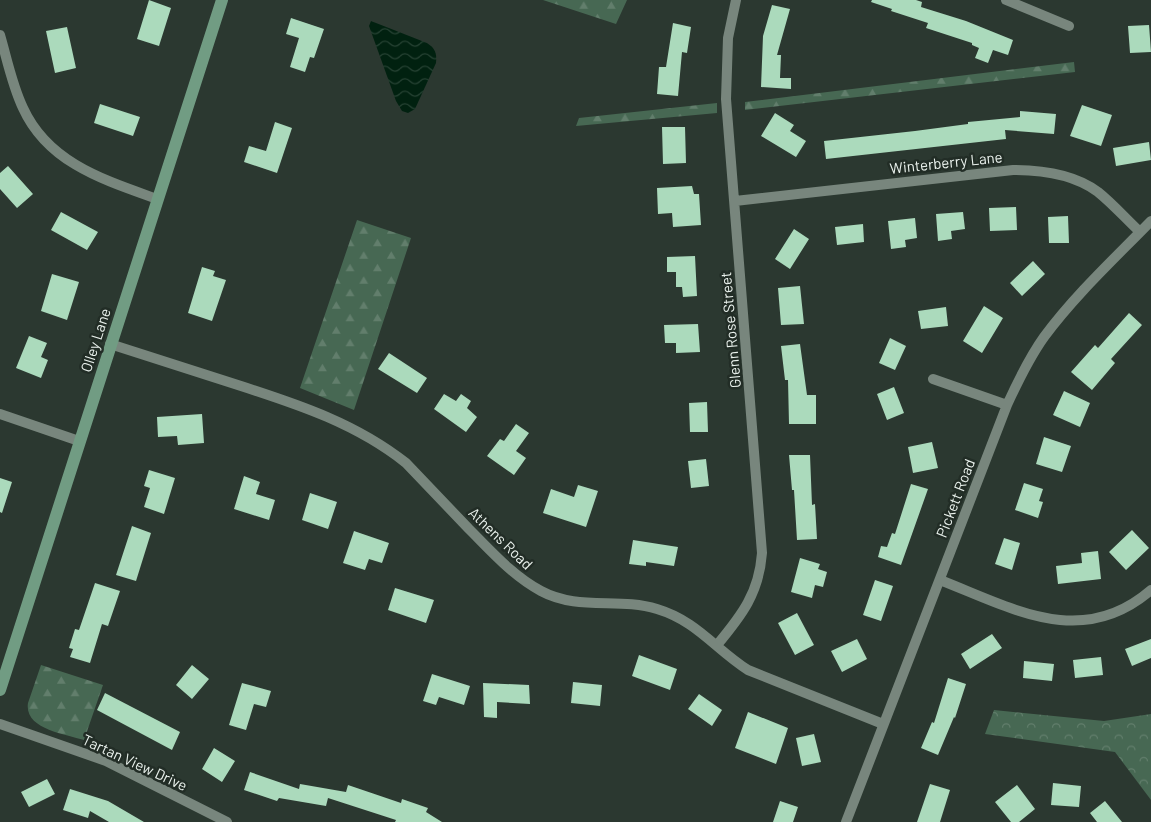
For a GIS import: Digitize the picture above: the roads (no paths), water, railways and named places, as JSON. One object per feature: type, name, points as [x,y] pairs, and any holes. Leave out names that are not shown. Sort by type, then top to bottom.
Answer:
[{"type":"main road","name":"Olley Lane","points":[[0,690],[222,0]]},
{"type":"street","name":"Glenn Rose Street","points":[[717,645],[739,619],[749,603],[758,578],[762,553],[726,99],[728,38],[736,0]]},
{"type":"street","points":[[1006,0],[1069,26]]},
{"type":"street","points":[[0,35],[9,69],[23,108],[42,138],[68,161],[84,171],[157,199]]},
{"type":"street","name":"Winterberry Lane","points":[[735,200],[1013,170],[1034,170],[1064,176],[1090,187],[1140,232]]},
{"type":"street","name":"Pickett Road","points":[[846,822],[1007,405],[1023,370],[1044,337],[1071,304],[1151,221]]},
{"type":"street","name":"Athens Road","points":[[110,344],[303,406],[337,420],[369,436],[406,463],[502,564],[541,591],[561,599],[582,603],[628,604],[656,608],[686,621],[734,661],[748,670],[883,724]]},
{"type":"street","points":[[933,379],[1007,405]]},
{"type":"street","points":[[0,414],[79,441]]},
{"type":"street","points":[[940,580],[1038,618],[1070,621],[1109,615],[1128,606],[1151,590]]},
{"type":"street","name":"Tartan View Drive","points":[[0,724],[106,761],[227,822]]},
{"type":"water","points":[[371,21],[427,43],[435,51],[436,63],[415,109],[408,113],[402,111],[396,101],[369,26]]}]
